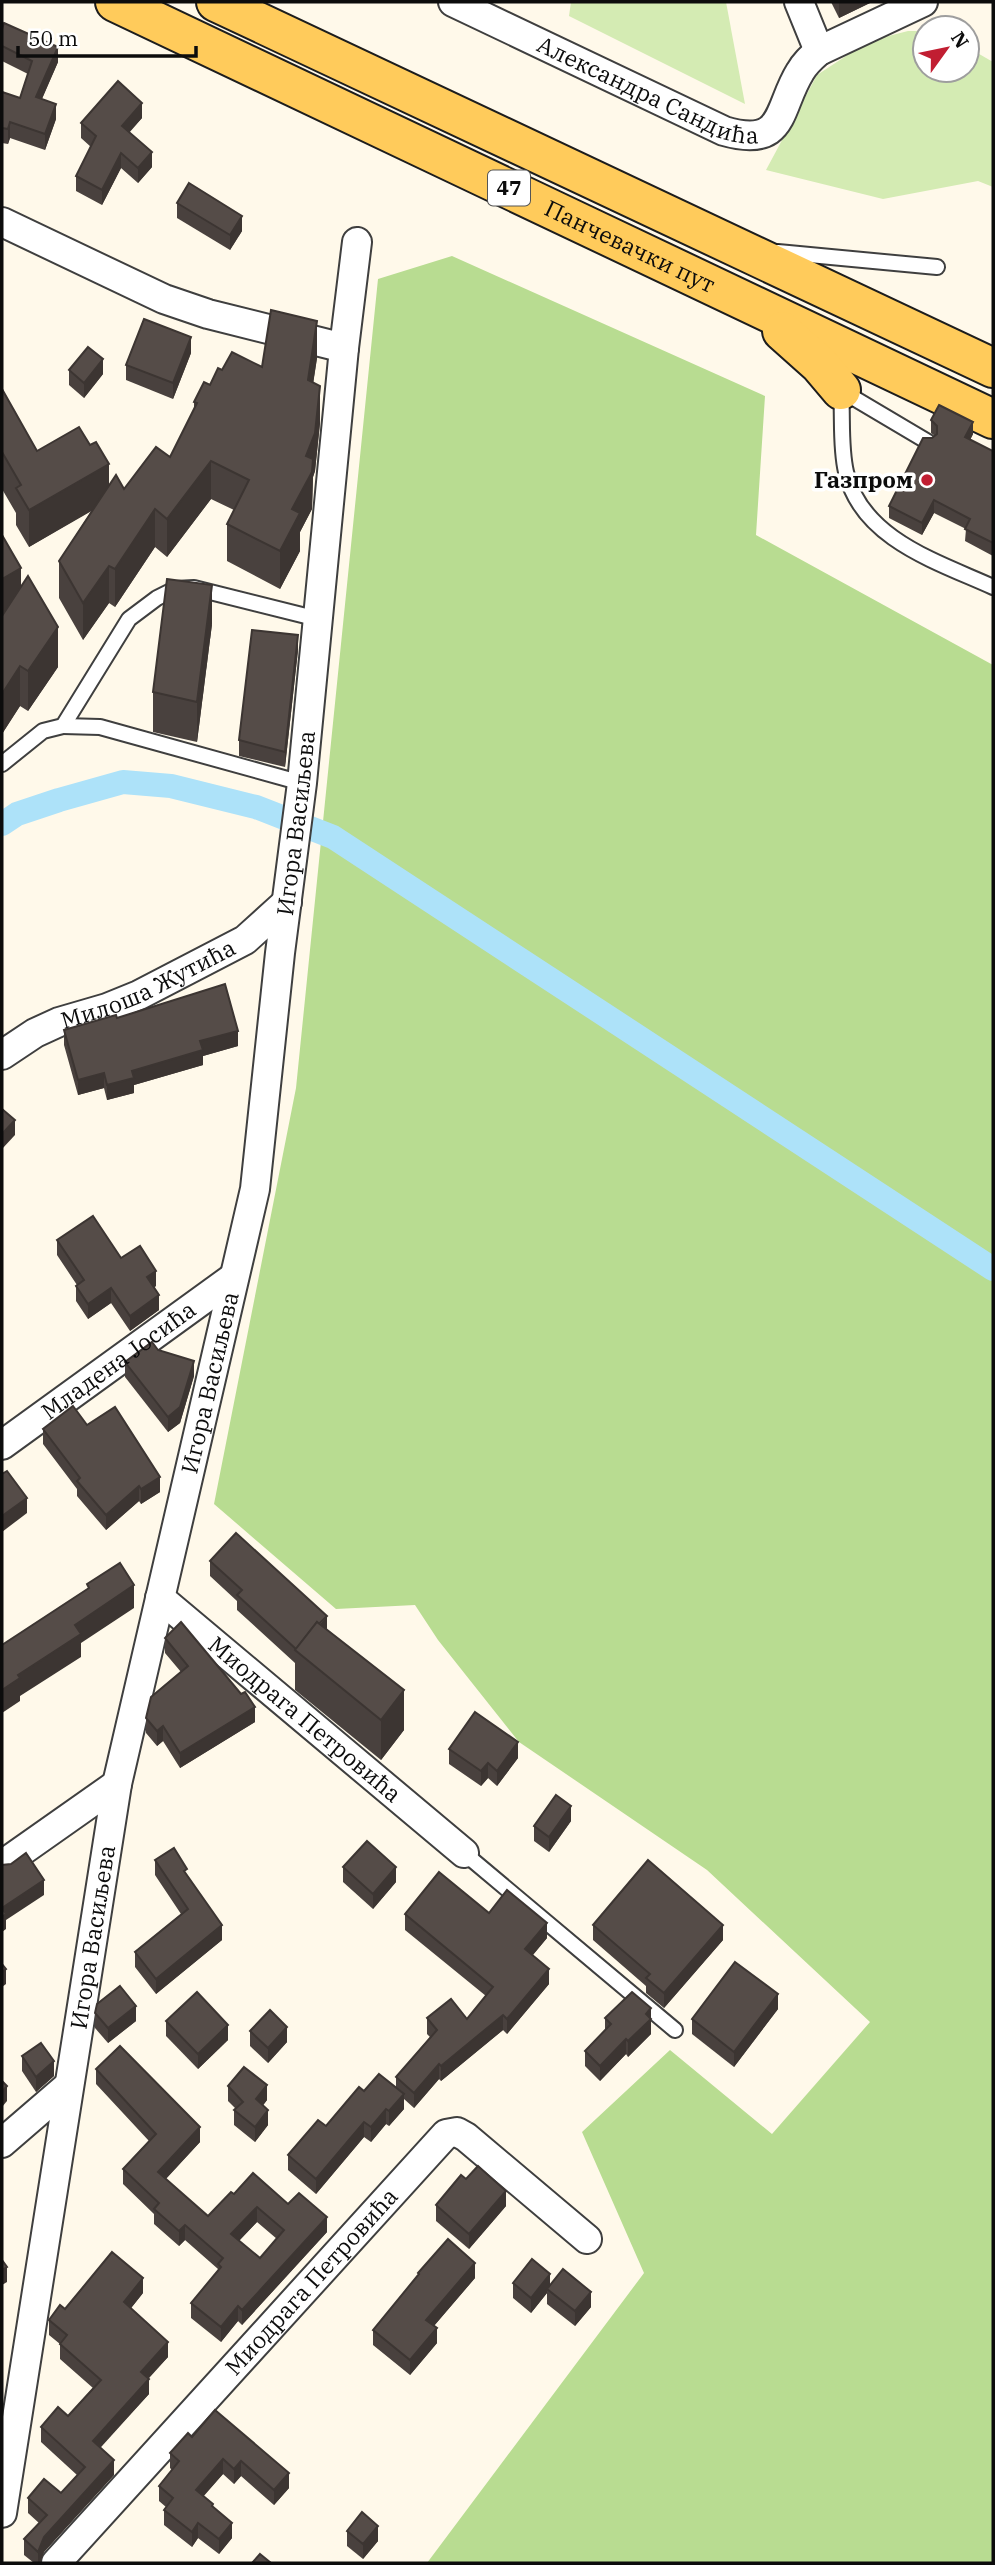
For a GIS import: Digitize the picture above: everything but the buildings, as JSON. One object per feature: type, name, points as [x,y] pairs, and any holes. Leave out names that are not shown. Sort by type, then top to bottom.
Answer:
[{"type":"main road","name":"Панчевачки пут","points":[[115,2],[993,419]]},
{"type":"main road","name":"Панчевачки пут","points":[[216,2],[993,368]]},
{"type":"main road","points":[[720,288],[787,335],[819,364],[841,390]]},
{"type":"street","name":"Александра Сандића","points":[[453,2],[712,125],[741,136],[757,135],[771,129],[782,117],[798,74],[819,51],[923,2]]},
{"type":"street","points":[[799,2],[819,51]]},
{"type":"street","points":[[2,222],[164,299],[208,314],[344,348]]},
{"type":"street","name":"Игора Васиљева","points":[[2,2513],[117,1784],[255,1189],[301,790],[344,348],[357,243]]},
{"type":"street","name":"Милоша Жутића","points":[[2,1055],[34,1033],[139,995],[245,940],[287,902]]},
{"type":"street","name":"Младена Јосића","points":[[2,1445],[234,1278]]},
{"type":"street","name":"Миодрага Петровића","points":[[160,1598],[464,1853]]},
{"type":"street","points":[[2,1865],[117,1784]]},
{"type":"street","points":[[2,2143],[68,2086]]},
{"type":"street","name":"Миодрага Петровића","points":[[56,2563],[446,2134],[457,2132],[466,2137],[587,2239]]},
{"type":"lane","points":[[741,248],[937,267]]},
{"type":"lane","points":[[841,390],[928,442]]},
{"type":"lane","points":[[841,390],[842,452],[846,475],[854,495],[873,523],[909,548],[993,587]]},
{"type":"lane","points":[[63,726],[129,619],[174,589],[194,588],[318,619]]},
{"type":"lane","points":[[2,764],[43,731],[63,726],[100,727],[301,790]]},
{"type":"lane","name":"Миодрага Петровића","points":[[464,1853],[675,2029]]},
{"type":"green space","points":[[571,2],[726,2],[745,104],[569,16]]},
{"type":"green space","points":[[911,31],[911,84],[981,84],[981,55],[993,62],[993,187],[978,181],[883,199],[766,170],[817,75],[869,41]]},
{"type":"green space","points":[[452,256],[765,396],[756,535],[993,665],[993,2563],[427,2563],[644,2273],[582,2132],[670,2050],[772,2134],[870,2022],[707,1870],[519,1742],[438,1640],[415,1605],[336,1609],[214,1504],[296,1088],[378,279]]},
{"type":"waterway","points":[[2,824],[17,814],[123,782],[171,786],[256,807],[333,837],[993,1269]]},
{"type":"place","name":"Газпром","points":[[927,480]]}]
